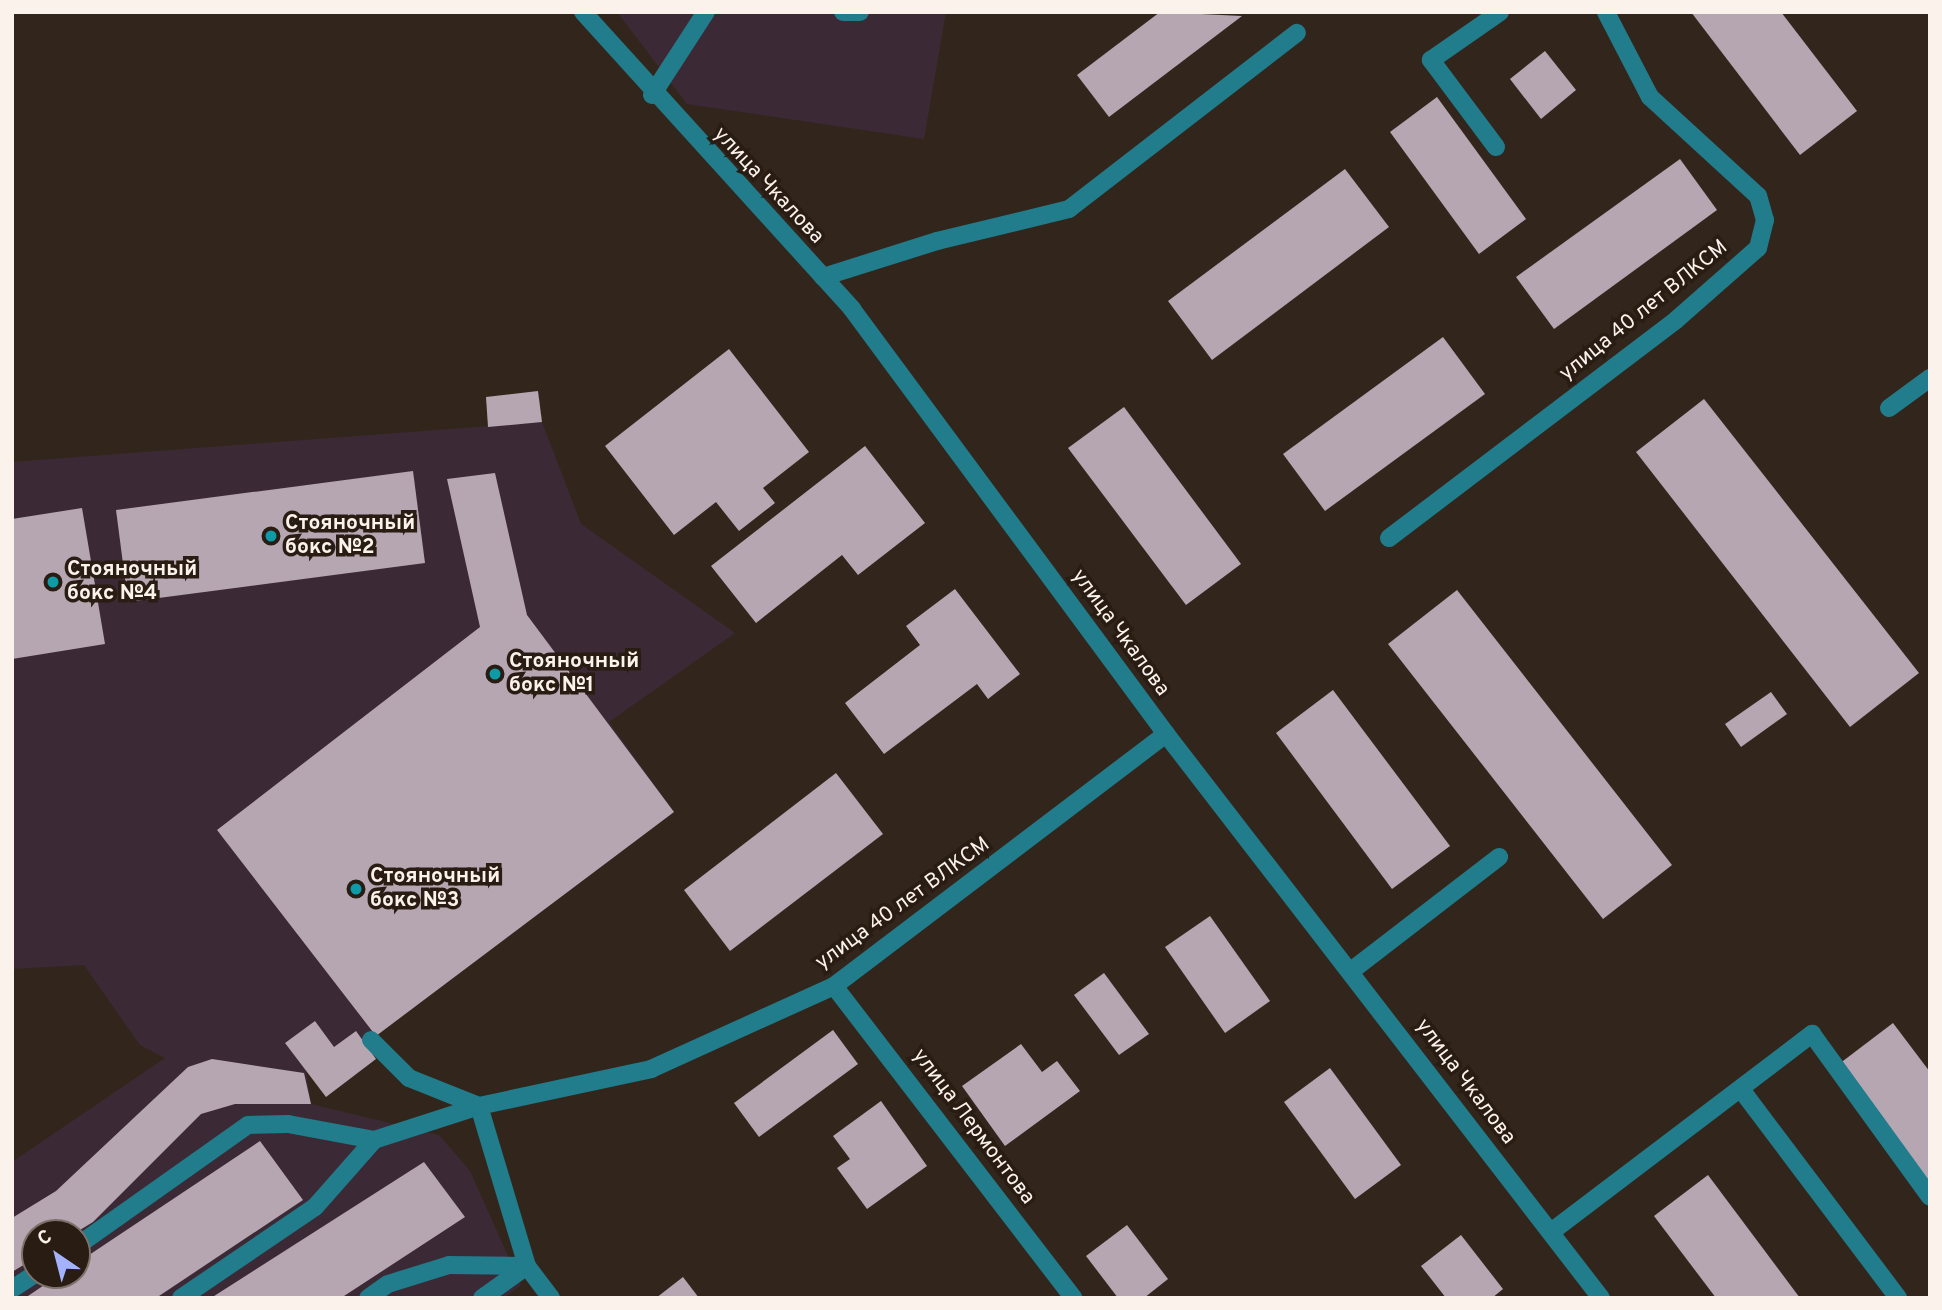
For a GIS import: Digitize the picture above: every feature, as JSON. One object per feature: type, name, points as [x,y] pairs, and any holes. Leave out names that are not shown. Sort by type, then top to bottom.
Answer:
[{"type":"street","name":"улица Чкалова","points":[[583,12],[652,94],[823,277],[1166,734],[1601,1298]]},
{"type":"street","points":[[652,94],[706,12]]},
{"type":"street","points":[[843,12],[860,12]]},
{"type":"street","points":[[1496,147],[1431,60],[1500,12]]},
{"type":"street","name":"улица 40 лет ВЛКСМ","points":[[1389,538],[1676,320],[1758,248],[1765,220],[1758,196],[1650,97],[1606,12]]},
{"type":"street","points":[[823,277],[937,240],[1069,209],[1297,33]]},
{"type":"street","points":[[1889,408],[1930,378]]},
{"type":"street","name":"улица 40 лет ВЛКСМ","points":[[374,1140],[479,1105],[651,1069],[834,986],[1166,734]]},
{"type":"street","points":[[1351,971],[1499,857]]},
{"type":"street","name":"улица Лермонтова","points":[[834,986],[1073,1298]]},
{"type":"street","points":[[1551,1232],[1743,1091],[1812,1034],[1930,1197]]},
{"type":"street","points":[[371,1040],[409,1078],[479,1105],[527,1266],[551,1298]]},
{"type":"street","points":[[1743,1091],[1898,1298]]},
{"type":"street","points":[[91,1236],[248,1125],[288,1124],[374,1140]]},
{"type":"street","points":[[181,1298],[315,1207],[374,1140]]},
{"type":"street","points":[[368,1298],[388,1284],[449,1265],[527,1266]]},
{"type":"street","points":[[482,1298],[527,1266]]},
{"type":"shaded area","points":[[617,12],[946,12],[924,139],[687,104]]},
{"type":"shaded area","points":[[542,422],[581,524],[735,633],[609,722],[674,812],[365,1044],[355,1031],[334,1047],[315,1021],[286,1043],[306,1071],[311,1104],[439,1135],[470,1171],[521,1285],[504,1298],[12,1298],[12,1162],[165,1058],[140,1045],[84,965],[12,969],[12,462]]},
{"type":"building","points":[[1160,12],[1242,16],[1109,117],[1077,75]]},
{"type":"building","points":[[1691,12],[1781,12],[1857,111],[1800,155]]},
{"type":"building","points":[[1545,51],[1576,90],[1541,119],[1510,79]]},
{"type":"building","points":[[1437,97],[1526,219],[1479,254],[1390,132]]},
{"type":"building","points":[[1680,159],[1717,210],[1554,329],[1516,277]]},
{"type":"building","points":[[1345,169],[1389,227],[1212,360],[1168,301]]},
{"type":"building","points":[[1443,337],[1485,394],[1325,511],[1283,454]]},
{"type":"building","points":[[729,349],[809,452],[763,488],[775,503],[739,531],[716,502],[674,535],[605,446]]},
{"type":"building","points":[[538,391],[542,422],[488,427],[486,397]]},
{"type":"building","points":[[1704,399],[1919,673],[1850,727],[1636,452]]},
{"type":"building","points":[[1124,407],[1241,564],[1186,605],[1068,448]]},
{"type":"building","points":[[865,446],[925,523],[858,575],[842,555],[756,623],[711,566]]},
{"type":"building","name":"Стояночный бокс №2","points":[[413,471],[425,563],[128,602],[116,510]]},
{"type":"building","name":"Стояночный бокс №1","points":[[495,473],[527,615],[674,812],[376,1036],[217,830],[480,627],[447,479]]},
{"type":"building","name":"Стояночный бокс №4","points":[[82,508],[105,644],[12,659],[12,519]]},
{"type":"building","points":[[955,589],[1020,674],[988,699],[977,684],[884,754],[845,703],[920,645],[906,626]]},
{"type":"building","points":[[1457,590],[1672,865],[1603,919],[1388,644]]},
{"type":"building","points":[[1333,690],[1450,846],[1392,889],[1276,733]]},
{"type":"building","points":[[1771,692],[1787,714],[1741,747],[1725,724]]},
{"type":"building","points":[[836,773],[883,834],[730,951],[684,890]]},
{"type":"building","points":[[1210,916],[1270,1001],[1225,1033],[1165,947]]},
{"type":"building","points":[[1104,973],[1149,1034],[1119,1055],[1074,995]]},
{"type":"building","points":[[315,1021],[334,1047],[356,1031],[376,1059],[326,1097],[285,1043]]},
{"type":"building","points":[[1893,1023],[1930,1072],[1930,1184],[1839,1064]]},
{"type":"building","points":[[833,1030],[858,1064],[759,1137],[734,1103]]},
{"type":"building","points":[[1021,1044],[1042,1072],[1057,1061],[1080,1091],[1005,1146],[962,1086]]},
{"type":"building","points":[[212,1059],[304,1073],[311,1104],[235,1104],[201,1114],[91,1223],[91,1219],[21,1219],[21,1267],[12,1272],[12,1218],[56,1191],[188,1067]]},
{"type":"building","points":[[1330,1068],[1401,1165],[1355,1199],[1284,1102]]},
{"type":"building","points":[[881,1101],[927,1166],[867,1209],[837,1168],[850,1159],[833,1136]]},
{"type":"building","points":[[260,1141],[303,1200],[156,1298],[25,1298],[38,1289],[91,1289],[91,1254]]},
{"type":"building","points":[[424,1162],[465,1217],[341,1298],[211,1298]]},
{"type":"building","points":[[1708,1175],[1800,1298],[1716,1298],[1654,1216]]},
{"type":"building","points":[[1127,1225],[1168,1279],[1144,1298],[1118,1298],[1086,1256]]},
{"type":"building","points":[[1461,1235],[1503,1289],[1492,1298],[1446,1298],[1421,1266]]},
{"type":"building","points":[[683,1277],[699,1298],[656,1298]]},
{"type":"place","name":"Стояночный бокс №2","points":[[271,536]]},
{"type":"place","name":"Стояночный бокс №4","points":[[53,582]]},
{"type":"place","name":"Стояночный бокс №1","points":[[495,674]]},
{"type":"place","name":"Стояночный бокс №3","points":[[356,889]]}]
